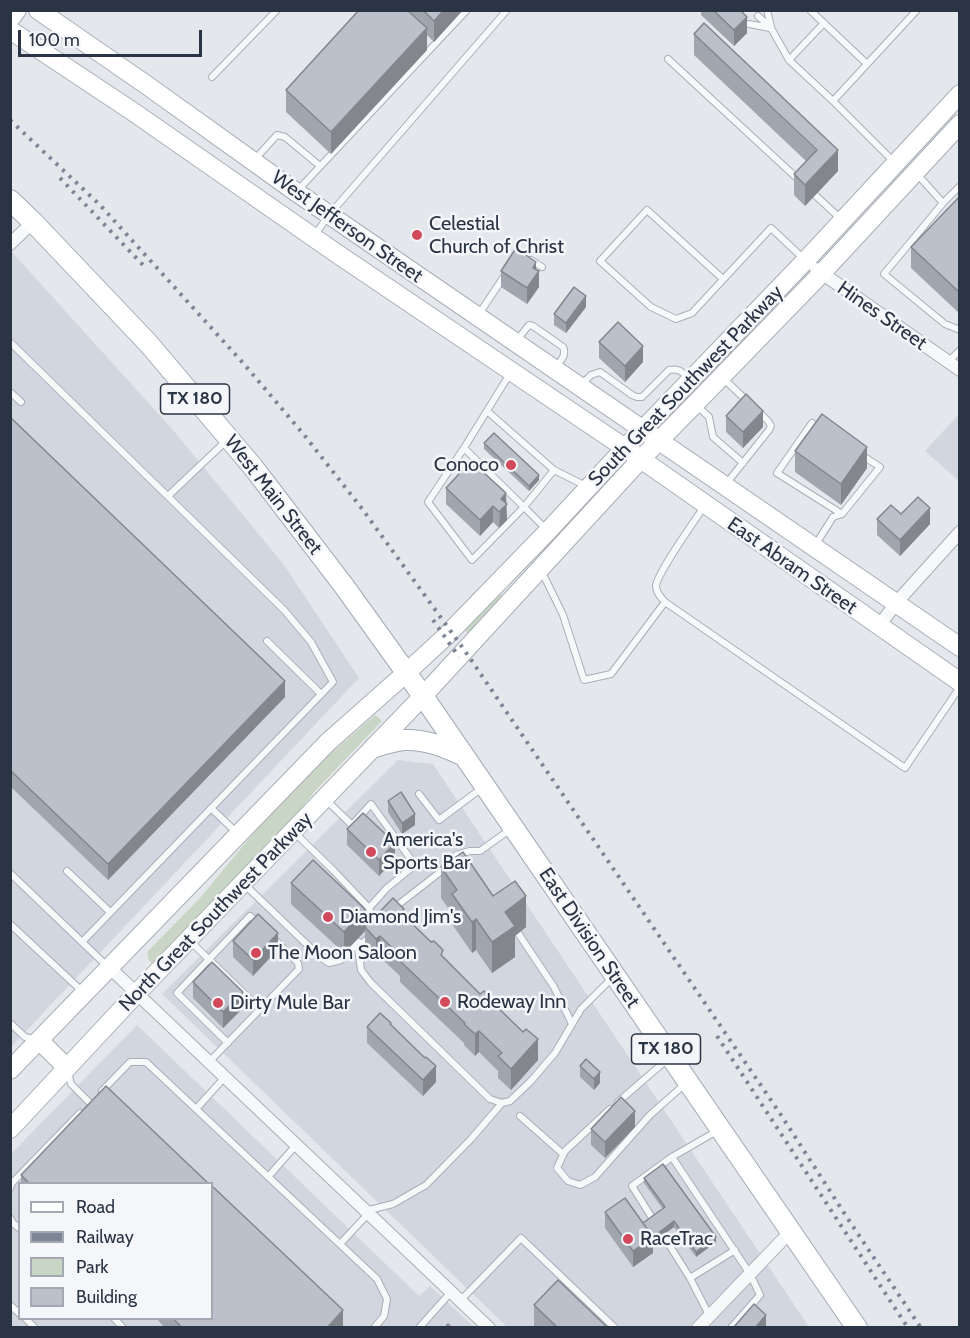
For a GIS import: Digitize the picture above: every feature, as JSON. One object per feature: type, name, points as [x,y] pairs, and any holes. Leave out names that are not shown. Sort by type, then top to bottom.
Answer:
[{"type":"main road","points":[[10,19],[17,10]]},
{"type":"main road","name":"West Jefferson Street","points":[[38,10],[252,162],[658,441]]},
{"type":"main road","name":"West Jefferson Street","points":[[10,30],[625,448]]},
{"type":"main road","points":[[132,111],[148,87]]},
{"type":"main road","name":"South Great Southwest Parkway","points":[[406,673],[451,631],[549,531],[960,94]]},
{"type":"main road","name":"South Great Southwest Parkway","points":[[423,696],[640,459],[820,274],[960,124]]},
{"type":"main road","name":"West Main Street","points":[[10,201],[33,222],[148,343],[253,467],[344,586],[423,696]]},
{"type":"main road","points":[[336,252],[351,230]]},
{"type":"main road","points":[[490,357],[510,340]]},
{"type":"main road","name":"East Abram Street","points":[[658,441],[960,647]]},
{"type":"main road","name":"East Abram Street","points":[[625,448],[960,685]]},
{"type":"main road","name":"North Great Southwest Parkway","points":[[10,1070],[328,742],[406,673]]},
{"type":"main road","name":"North Great Southwest Parkway","points":[[10,1129],[136,994],[423,696]]},
{"type":"main road","name":"East Division Street","points":[[423,696],[857,1328]]},
{"type":"main road","points":[[375,747],[402,740],[421,740],[441,745],[465,757]]},
{"type":"main road","points":[[39,1040],[68,1068]]},
{"type":"street","points":[[10,244],[33,222]]},
{"type":"street","name":"Hines Street","points":[[806,260],[820,274],[960,370]]},
{"type":"street","points":[[879,626],[896,603],[960,531]]},
{"type":"street","points":[[109,968],[489,1328]]},
{"type":"street","points":[[698,1328],[790,1231]]},
{"type":"lane","points":[[212,77],[277,10]]},
{"type":"lane","points":[[296,192],[467,10]]},
{"type":"lane","points":[[314,237],[329,215],[507,10]]},
{"type":"lane","points":[[767,10],[771,28],[789,60],[895,163]]},
{"type":"lane","points":[[810,10],[867,64]]},
{"type":"lane","points":[[833,101],[917,10]]},
{"type":"lane","points":[[758,16],[771,28]]},
{"type":"lane","points":[[789,60],[824,23]]},
{"type":"lane","points":[[749,24],[771,28]]},
{"type":"lane","points":[[668,59],[804,185]]},
{"type":"lane","points":[[252,162],[277,135],[285,137],[320,166]]},
{"type":"lane","points":[[915,171],[943,203]]},
{"type":"lane","points":[[960,186],[884,274],[945,324],[960,330]]},
{"type":"lane","points":[[815,195],[843,220]]},
{"type":"lane","points":[[723,279],[647,210],[600,261],[651,307],[676,319],[692,313],[771,228],[806,260]]},
{"type":"lane","points":[[521,257],[542,267]]},
{"type":"lane","points":[[477,317],[510,269]]},
{"type":"lane","points":[[10,342],[284,610],[310,642],[333,682],[82,942]]},
{"type":"lane","points":[[948,362],[960,350]]},
{"type":"lane","points":[[580,387],[591,375],[600,372],[637,397],[644,395],[669,370],[681,371],[692,380]]},
{"type":"lane","points":[[511,372],[428,502],[472,560],[524,507],[554,470]]},
{"type":"lane","points":[[721,377],[771,426],[724,486]]},
{"type":"lane","points":[[10,392],[21,402]]},
{"type":"lane","points":[[695,404],[709,417],[713,437],[743,463]]},
{"type":"lane","points":[[487,411],[554,470],[589,488]]},
{"type":"lane","points":[[822,429],[812,423],[777,473],[842,514]]},
{"type":"lane","points":[[168,496],[229,439]]},
{"type":"lane","points":[[464,448],[549,531]]},
{"type":"lane","points":[[814,547],[833,517],[842,514],[880,467],[860,455]]},
{"type":"lane","points":[[705,505],[662,571],[656,585],[657,593],[665,602],[905,768],[960,685]]},
{"type":"lane","points":[[540,569],[562,615],[584,680],[611,675],[665,602]]},
{"type":"lane","points":[[267,641],[321,694]]},
{"type":"lane","points":[[419,794],[439,820],[485,786]]},
{"type":"lane","points":[[325,799],[352,825],[371,804],[415,865],[387,888],[369,908]]},
{"type":"lane","points":[[211,808],[239,836]]},
{"type":"lane","points":[[388,915],[439,873],[456,855],[480,850],[513,827]]},
{"type":"lane","points":[[244,884],[329,963],[341,960],[368,934],[374,922],[369,908],[293,832]]},
{"type":"lane","points":[[463,853],[470,862]]},
{"type":"lane","points":[[67,871],[110,912]]},
{"type":"lane","points":[[10,873],[109,968]]},
{"type":"lane","points":[[208,1063],[228,1043],[299,969],[298,963],[250,916],[177,993],[228,1043]]},
{"type":"lane","points":[[381,923],[358,948],[361,970],[371,983],[490,1099],[502,1103],[510,1101],[531,1081],[555,1053],[581,1009],[615,975]]},
{"type":"lane","points":[[10,924],[84,993]]},
{"type":"lane","points":[[518,933],[554,987],[572,1024]]},
{"type":"lane","points":[[189,940],[260,1009]]},
{"type":"lane","points":[[10,1023],[25,1037],[39,1040]]},
{"type":"lane","points":[[670,1056],[565,1151],[557,1168],[568,1180],[580,1185],[595,1177],[650,1115],[688,1082]]},
{"type":"lane","points":[[10,1188],[12,1183],[130,1062],[146,1062],[377,1279],[387,1299],[384,1316],[374,1328]]},
{"type":"lane","points":[[68,1068],[71,1084],[90,1103]]},
{"type":"lane","points":[[196,1109],[224,1078]]},
{"type":"lane","points":[[340,1244],[367,1212],[393,1204],[426,1185],[502,1103]]},
{"type":"lane","points":[[520,1116],[563,1154]]},
{"type":"lane","points":[[709,1316],[690,1278],[632,1186],[672,1157],[721,1129]]},
{"type":"lane","points":[[268,1177],[296,1146]]},
{"type":"lane","points":[[672,1157],[735,1250],[760,1295],[731,1328]]},
{"type":"lane","points":[[419,1328],[521,1238],[615,1328]]},
{"type":"lane","points":[[690,1278],[735,1250]]},
{"type":"shaded area","points":[[11,251],[173,430],[284,565],[359,678],[11,1047]]},
{"type":"shaded area","points":[[959,414],[959,481],[925,451]]},
{"type":"shaded area","points":[[398,760],[433,764],[809,1327],[507,1327],[162,994]]},
{"type":"shaded area","points":[[137,1025],[419,1296],[430,1286],[474,1327],[11,1328],[11,1154]]},
{"type":"green space","points":[[500,594],[503,596],[470,636],[465,630]]},
{"type":"green space","points":[[375,715],[382,721],[315,791],[267,852],[153,964],[151,963],[148,951],[200,898],[257,829],[321,762]]},
{"type":"building","points":[[359,10],[407,10],[427,28],[331,132],[286,90]]},
{"type":"building","points":[[423,10],[444,10],[434,21]]},
{"type":"building","points":[[713,10],[740,10],[747,17],[734,30]]},
{"type":"building","points":[[704,23],[838,150],[805,185],[794,174],[817,150],[694,34]]},
{"type":"building","points":[[960,196],[960,293],[911,247]]},
{"type":"building","points":[[516,248],[536,262],[533,268],[539,271],[527,288],[501,271]]},
{"type":"building","points":[[574,287],[586,296],[566,323],[554,314]]},
{"type":"building","points":[[618,322],[643,346],[625,366],[599,342]]},
{"type":"building","points":[[746,394],[763,411],[743,432],[726,416]]},
{"type":"building","points":[[822,414],[867,447],[841,484],[795,451]]},
{"type":"building","points":[[10,417],[285,681],[108,864],[10,770]]},
{"type":"building","name":"Conoco","points":[[494,433],[539,475],[529,486],[484,443]]},
{"type":"building","points":[[471,461],[506,493],[501,499],[507,504],[499,512],[493,506],[480,520],[446,488]]},
{"type":"building","points":[[918,497],[930,508],[900,540],[877,519],[891,505],[901,514]]},
{"type":"building","points":[[401,792],[415,814],[402,823],[388,801]]},
{"type":"building","points":[[363,813],[395,843],[379,860],[347,829]]},
{"type":"building","points":[[463,852],[493,896],[515,881],[526,896],[505,912],[515,926],[492,942],[476,919],[472,922],[452,894],[457,890],[441,867]]},
{"type":"building","points":[[313,860],[365,909],[344,932],[291,883]]},
{"type":"building","points":[[393,898],[404,909],[401,913],[431,942],[434,941],[443,950],[441,955],[480,994],[484,991],[523,1032],[526,1029],[538,1039],[511,1069],[498,1056],[502,1053],[479,1031],[475,1034],[464,1024],[400,961],[403,958],[380,936],[376,939],[365,927]]},
{"type":"building","points":[[258,914],[278,933],[253,960],[233,941]]},
{"type":"building","points":[[212,962],[243,992],[223,1012],[193,982]]},
{"type":"building","points":[[380,1013],[436,1066],[423,1080],[367,1027]]},
{"type":"building","points":[[586,1059],[600,1072],[594,1079],[580,1066]]},
{"type":"building","points":[[106,1086],[207,1182],[28,1182],[21,1175]]},
{"type":"building","points":[[621,1097],[635,1111],[605,1142],[591,1129]]},
{"type":"building","points":[[663,1164],[716,1237],[696,1252],[674,1221],[653,1237],[643,1223],[665,1207],[644,1178]]},
{"type":"building","points":[[213,1187],[343,1310],[327,1328],[182,1328],[175,1320],[213,1320]]},
{"type":"building","points":[[625,1198],[653,1237],[633,1251],[605,1212]]},
{"type":"building","points":[[558,1280],[608,1328],[558,1328],[534,1305]]},
{"type":"building","points":[[754,1304],[766,1315],[755,1328],[733,1328]]},
{"type":"railway","points":[[10,120],[100,205],[244,364],[363,510],[465,651],[779,1112],[921,1328]]},
{"type":"railway","points":[[60,178],[143,265]]},
{"type":"railway","points":[[433,620],[459,657]]},
{"type":"railway","points":[[717,1036],[908,1328]]},
{"type":"place","name":"Celestial Church of Christ","points":[[417,235]]},
{"type":"place","name":"Conoco","points":[[511,465]]},
{"type":"place","name":"America's Sports Bar","points":[[371,852]]},
{"type":"place","name":"Diamond Jim's","points":[[328,917]]},
{"type":"place","name":"The Moon Saloon","points":[[256,953]]},
{"type":"place","name":"Rodeway Inn","points":[[445,1002]]},
{"type":"place","name":"Dirty Mule Bar","points":[[218,1003]]},
{"type":"place","name":"RaceTrac","points":[[628,1239]]}]
